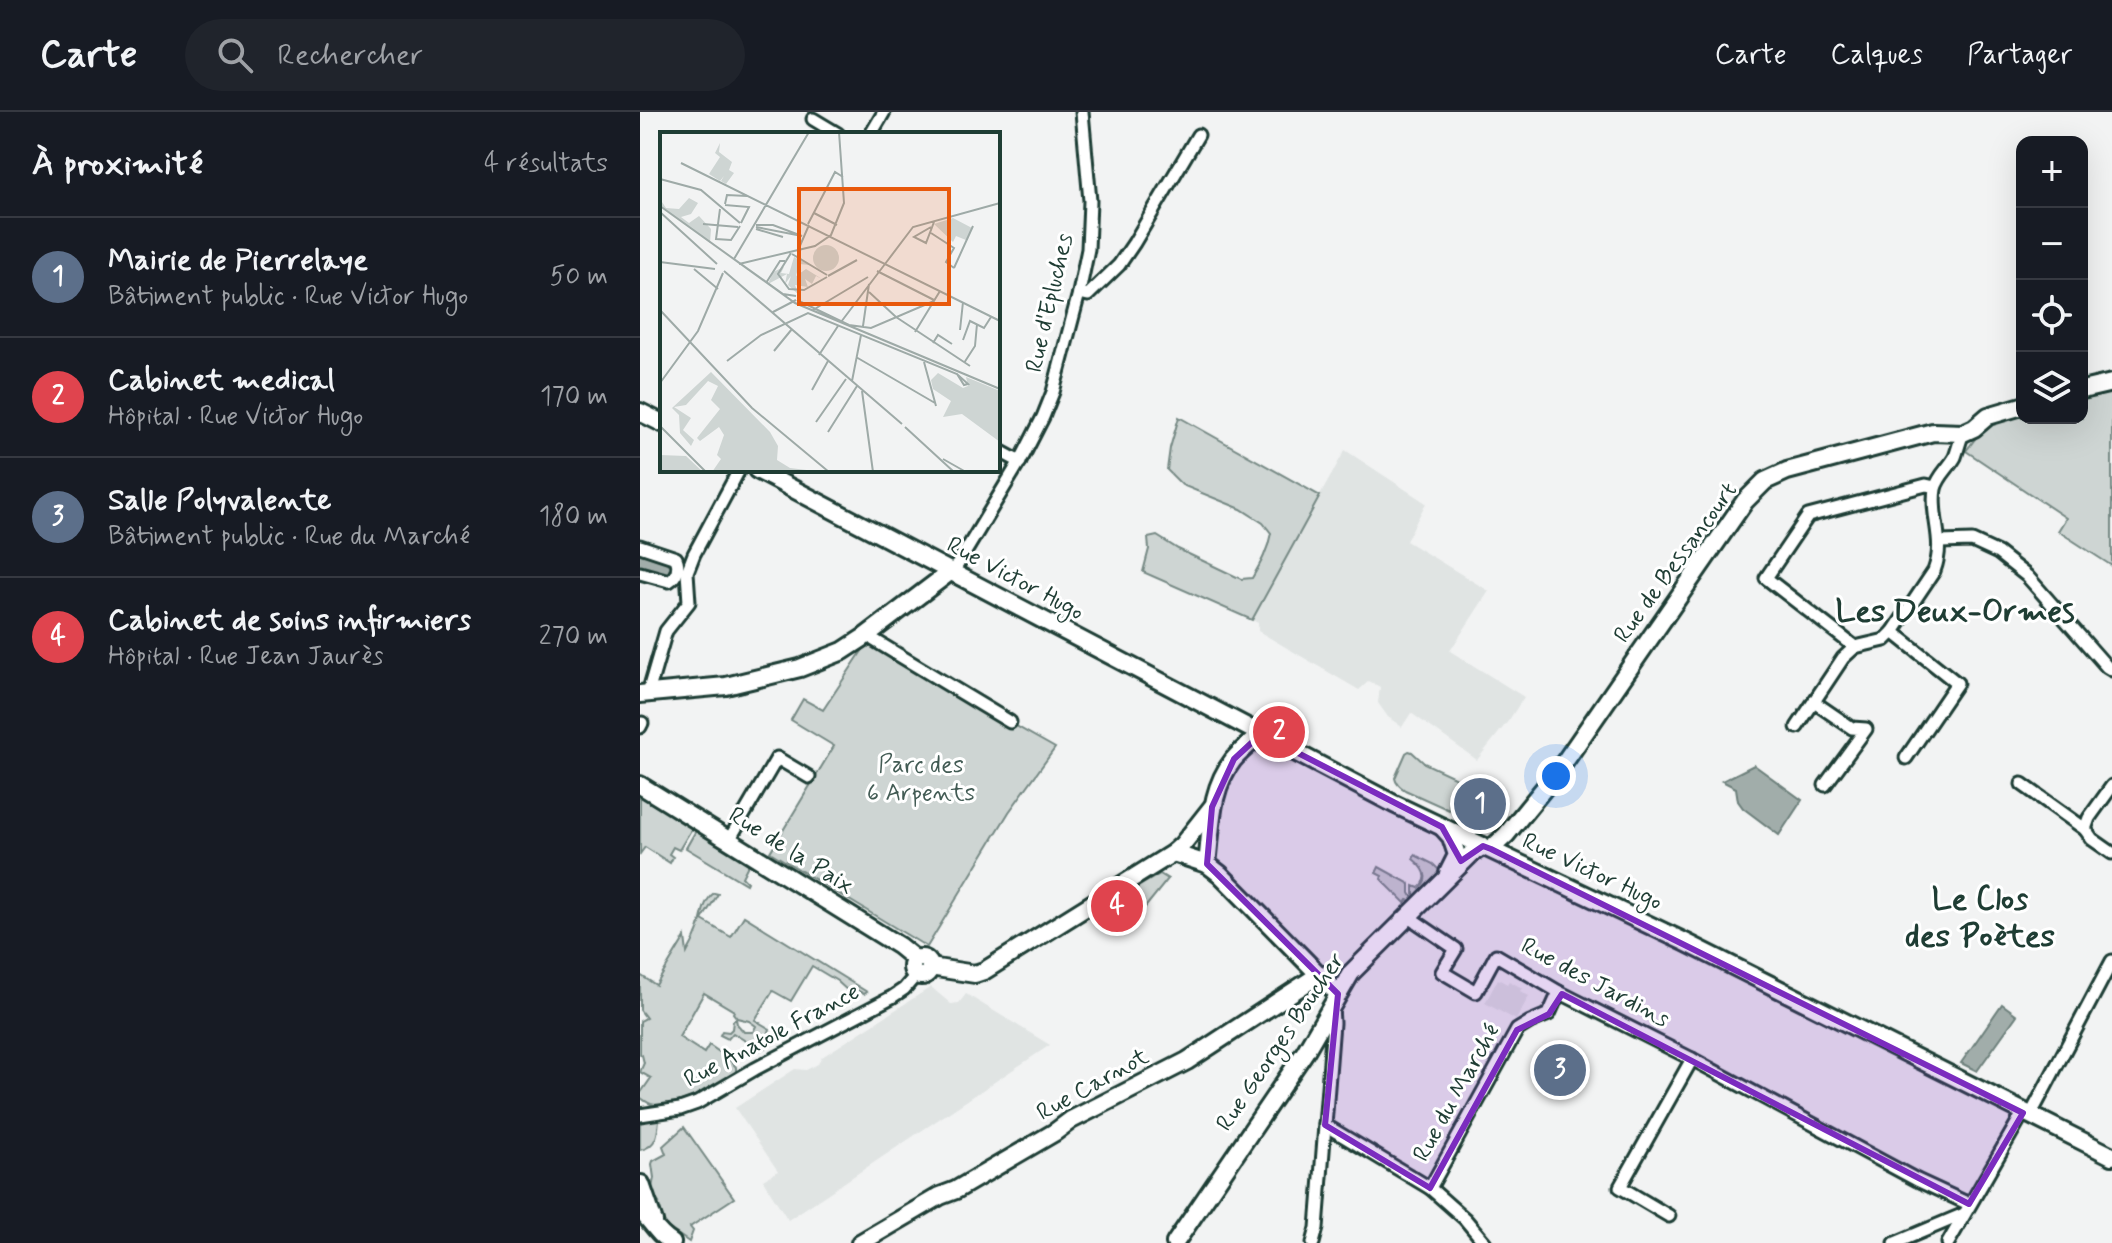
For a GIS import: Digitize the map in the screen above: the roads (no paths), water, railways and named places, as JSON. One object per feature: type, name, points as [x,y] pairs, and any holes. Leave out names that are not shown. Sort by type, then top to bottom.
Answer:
[{"type":"street","points":[[872,132],[884,112]]},
{"type":"street","name":"Rue d'Epluches","points":[[950,572],[958,564],[1020,462],[1053,392],[1088,249],[1090,220],[1082,112]]},
{"type":"street","points":[[813,119],[835,132]]},
{"type":"street","points":[[1079,293],[1088,295],[1119,265],[1198,135]]},
{"type":"street","points":[[2088,389],[2112,383]]},
{"type":"street","name":"Rue de Bessancourt","points":[[1487,847],[1506,835],[1559,770],[1745,501],[1765,481],[1787,471],[1933,432],[1963,433],[1988,416],[2016,408]]},
{"type":"street","points":[[640,412],[660,422]]},
{"type":"street","points":[[1797,727],[1843,658],[1855,647],[1885,640],[1934,571],[1939,559],[1940,542],[1935,487],[1954,459],[1963,433]]},
{"type":"street","points":[[1000,451],[1020,462]]},
{"type":"street","points":[[644,694],[666,631],[689,602],[687,572],[694,554],[738,472]]},
{"type":"street","name":"Rue Victor Hugo","points":[[761,472],[1442,827],[1685,942],[2112,1156]]},
{"type":"street","points":[[1855,647],[1766,578],[1808,516],[1926,485],[1935,487]]},
{"type":"street","points":[[1940,542],[1972,541],[1998,553],[2027,576],[2112,670]]},
{"type":"street","points":[[640,546],[676,558],[678,565],[675,576],[669,581],[640,573]]},
{"type":"street","points":[[644,694],[726,686],[800,668],[843,651],[950,572]]},
{"type":"street","points":[[1893,632],[1957,683],[1906,758]]},
{"type":"street","points":[[869,634],[885,647],[1010,722]]},
{"type":"street","points":[[1814,702],[1852,728],[1866,729],[1825,785]]},
{"type":"street","points":[[1207,864],[1212,807],[1222,778],[1234,759],[1261,734]]},
{"type":"street","points":[[729,840],[777,758],[809,777]]},
{"type":"street","points":[[2022,784],[2085,829],[2092,839],[2112,853]]},
{"type":"street","name":"Rue de la Paix","points":[[640,785],[899,946],[920,967]]},
{"type":"street","points":[[2085,829],[2089,818],[2112,786]]},
{"type":"street","points":[[920,967],[975,974],[984,971],[1173,853],[1212,807]]},
{"type":"street","name":"Rue Georges Boucher","points":[[1442,827],[1451,837],[1457,855],[1443,881]]},
{"type":"street","name":"Rue Georges Boucher","points":[[1175,1243],[1305,1052],[1351,973],[1471,854],[1487,847]]},
{"type":"street","points":[[1173,853],[1207,864],[1220,874],[1320,974],[1335,1000],[1317,1228],[1313,1243]]},
{"type":"street","name":"Rue des Jardins","points":[[1409,917],[1456,949],[1442,972],[1476,992],[1496,955],[1559,992],[1692,1059],[1966,1209]]},
{"type":"street","points":[[1948,1243],[1966,1209],[2027,1114],[2112,961]]},
{"type":"street","name":"Rue Anatole France","points":[[640,1115],[697,1103],[892,997],[904,989],[920,967]]},
{"type":"street","name":"Rue Carnot","points":[[860,1243],[940,1196],[956,1190],[1071,1120],[1187,1061],[1320,974]]},
{"type":"street","name":"Rue du Marché","points":[[1430,1188],[1517,1030],[1549,1014],[1559,992]]},
{"type":"street","points":[[1669,1216],[1620,1187],[1692,1059]]},
{"type":"street","points":[[1325,1125],[1430,1188],[1465,1219],[1485,1243]]},
{"type":"street","points":[[640,1173],[640,1185],[656,1227]]},
{"type":"street","points":[[1895,1243],[1966,1209]]},
{"type":"street","points":[[640,1210],[672,1243]]},
{"type":"waterway","points":[[640,561],[666,570]]},
{"type":"place","name":"Cabinet medical","points":[[1279,732]]},
{"type":"place","name":"Mairie de Pierrelaye","points":[[1480,804]]},
{"type":"place","name":"Cabinet de soins infirmiers","points":[[1117,906]]},
{"type":"place","name":"Salle Polyvalente","points":[[1560,1070]]},
{"type":"district","name":"Les Deux-Ormes","points":[[1955,612]]},
{"type":"district","name":"Le Clos des Poètes","points":[[1980,918]]},
{"type":"park label","name":"Parc des 6 Arpents","points":[[921,779]]}]
